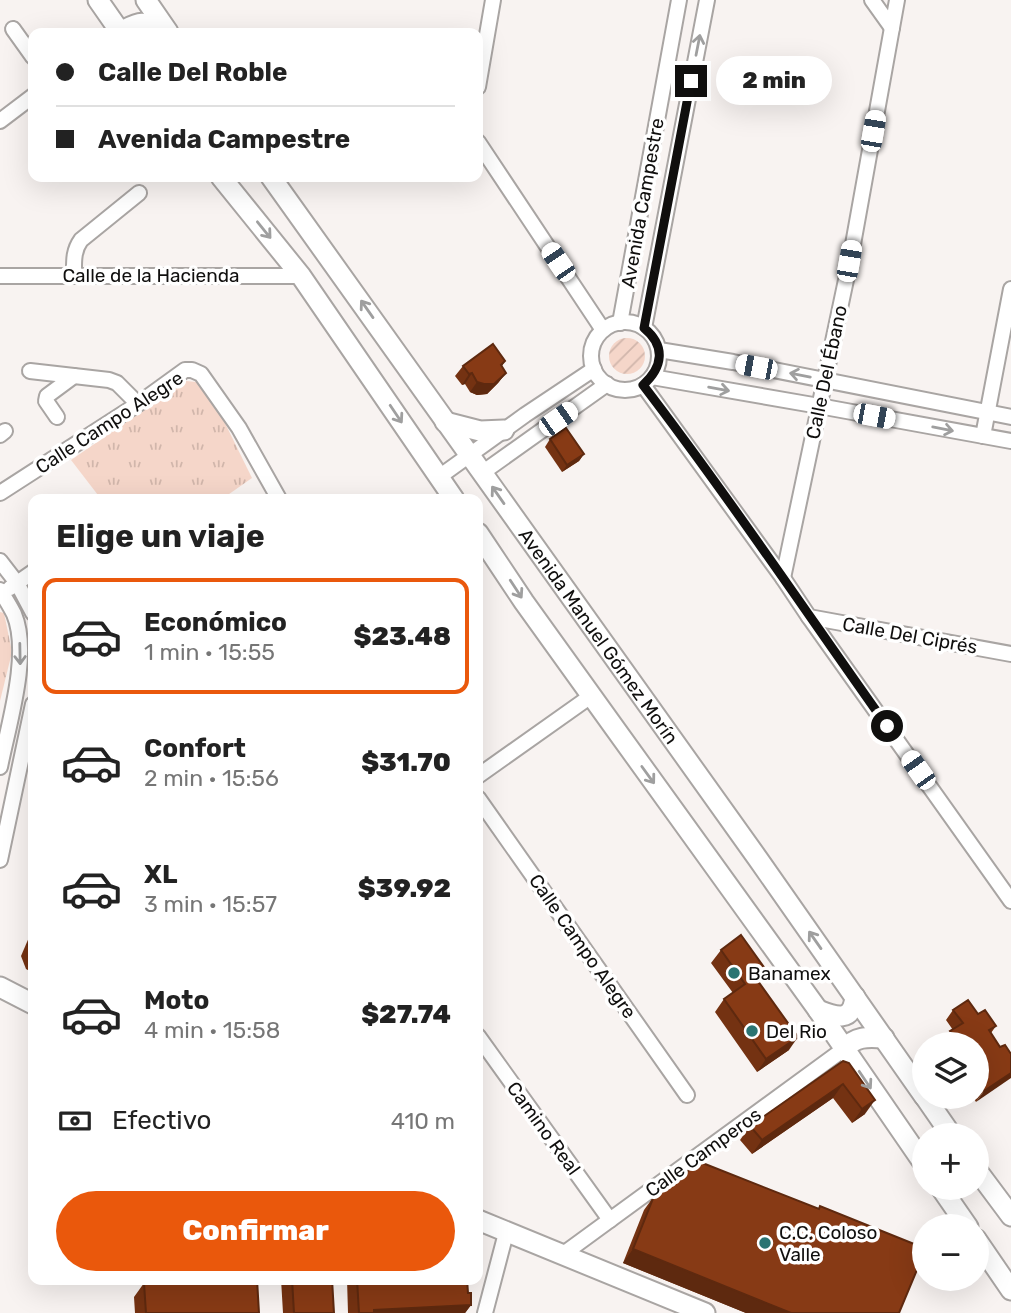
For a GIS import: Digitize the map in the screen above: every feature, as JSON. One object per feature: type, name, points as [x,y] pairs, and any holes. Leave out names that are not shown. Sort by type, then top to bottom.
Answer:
[{"type":"main road","points":[[98,0],[117,28]]},
{"type":"main road","points":[[146,0],[165,28]]},
{"type":"main road","points":[[129,28],[142,23],[153,28]]},
{"type":"main road","points":[[225,182],[301,276],[451,494]]},
{"type":"main road","name":"Avenida Manuel Gómez Morín","points":[[275,182],[912,1079]]},
{"type":"main road","points":[[445,422],[480,431],[504,430]]},
{"type":"main road","name":"Avenida Manuel Gómez Morín","points":[[483,540],[591,696],[818,1010],[912,1147]]},
{"type":"main road","points":[[0,988],[28,1002]]},
{"type":"main road","points":[[818,1010],[844,1017],[853,1007],[855,998]]},
{"type":"main road","points":[[844,1049],[861,1037],[884,1038]]},
{"type":"main road","points":[[989,1185],[1010,1210]]},
{"type":"main road","points":[[483,1222],[705,1313]]},
{"type":"main road","points":[[989,1258],[1011,1290]]},
{"type":"street","points":[[483,58],[493,0]]},
{"type":"street","name":"Avenida Campestre","points":[[620,323],[679,0]]},
{"type":"street","name":"Avenida Campestre","points":[[644,328],[707,0]]},
{"type":"street","points":[[872,0],[892,28]]},
{"type":"street","name":"Calle Del Ébano","points":[[783,578],[852,247],[897,0]]},
{"type":"street","points":[[13,29],[28,50]]},
{"type":"street","points":[[665,77],[691,81]]},
{"type":"street","points":[[0,121],[28,100]]},
{"type":"street","points":[[483,150],[603,331]]},
{"type":"street","points":[[74,275],[74,256],[81,240],[139,193]]},
{"type":"street","points":[[635,243],[660,250]]},
{"type":"street","name":"Calle de la Hacienda","points":[[0,275],[301,276]]},
{"type":"street","points":[[983,436],[1011,289]]},
{"type":"street","points":[[620,323],[637,324],[644,328],[651,334],[659,350],[657,369],[648,381],[625,390],[599,378],[592,359],[597,338],[603,331],[620,323]]},
{"type":"street","points":[[659,350],[1011,417]]},
{"type":"street","points":[[439,477],[594,369]]},
{"type":"street","name":"Calle Campo Alegre","points":[[0,494],[185,370],[201,374],[239,428],[276,494]]},
{"type":"street","points":[[30,371],[109,380],[117,383],[138,404]]},
{"type":"street","points":[[57,417],[46,401],[47,396],[74,376]]},
{"type":"street","points":[[648,381],[819,406],[1011,442]]},
{"type":"street","points":[[648,381],[809,617],[1011,901]]},
{"type":"street","points":[[482,473],[607,384]]},
{"type":"street","points":[[0,561],[17,583],[28,604]]},
{"type":"street","points":[[0,767],[19,672],[20,654],[15,616],[1,593],[28,575]]},
{"type":"street","name":"Calle Del Ciprés","points":[[809,617],[1011,654]]},
{"type":"street","points":[[483,772],[591,696]]},
{"type":"street","points":[[0,860],[4,816],[28,723]]},
{"type":"street","name":"Calle Campo Alegre","points":[[483,805],[687,1095]]},
{"type":"street","name":"Camino Real","points":[[483,1043],[610,1220]]},
{"type":"street","name":"Calle Camperos","points":[[562,1255],[844,1049]]},
{"type":"street","points":[[485,1313],[506,1233]]},
{"type":"green space","points":[[627,338],[639,344],[645,356],[639,368],[627,374],[615,368],[609,356],[615,344]]},
{"type":"green space","points":[[186,381],[196,382],[220,413],[252,478],[229,494],[97,494],[71,460]]},
{"type":"green space","points":[[0,612],[4,613],[12,652],[0,701]]},
{"type":"building","points":[[493,344],[505,361],[501,365],[506,373],[494,384],[477,382],[472,373],[469,374],[463,366]]},
{"type":"building","points":[[566,428],[584,454],[567,465],[550,439]]},
{"type":"building","points":[[741,935],[766,970],[755,977],[798,1037],[766,1059],[724,999],[745,984],[721,950]]},
{"type":"building","points":[[968,1000],[978,1014],[985,1010],[996,1026],[989,1030],[1000,1047],[1005,1045],[1011,1054],[1011,1073],[989,1088],[989,1032],[951,1032],[963,1023],[953,1010]]},
{"type":"building","points":[[843,1061],[849,1063],[875,1100],[862,1109],[843,1084],[762,1140],[750,1126]]},
{"type":"building","name":"C.C. Coloso Valle","points":[[700,1162],[912,1243],[912,1282],[899,1313],[791,1313],[633,1249],[654,1196]]},
{"type":"building","points":[[144,1285],[257,1285],[259,1313],[146,1313]]},
{"type":"building","points":[[292,1285],[332,1285],[334,1313],[294,1313]]},
{"type":"building","points":[[357,1285],[467,1285],[468,1293],[471,1293],[471,1305],[359,1313]]},
{"type":"place","name":"Banamex","points":[[734,973]]},
{"type":"place","name":"Del Rio","points":[[752,1031]]},
{"type":"place","name":"C.C. Coloso Valle","points":[[765,1243]]},
{"type":"route","points":[[691,81],[644,328],[656,342],[659,360],[652,377],[643,385],[887,726]]}]
